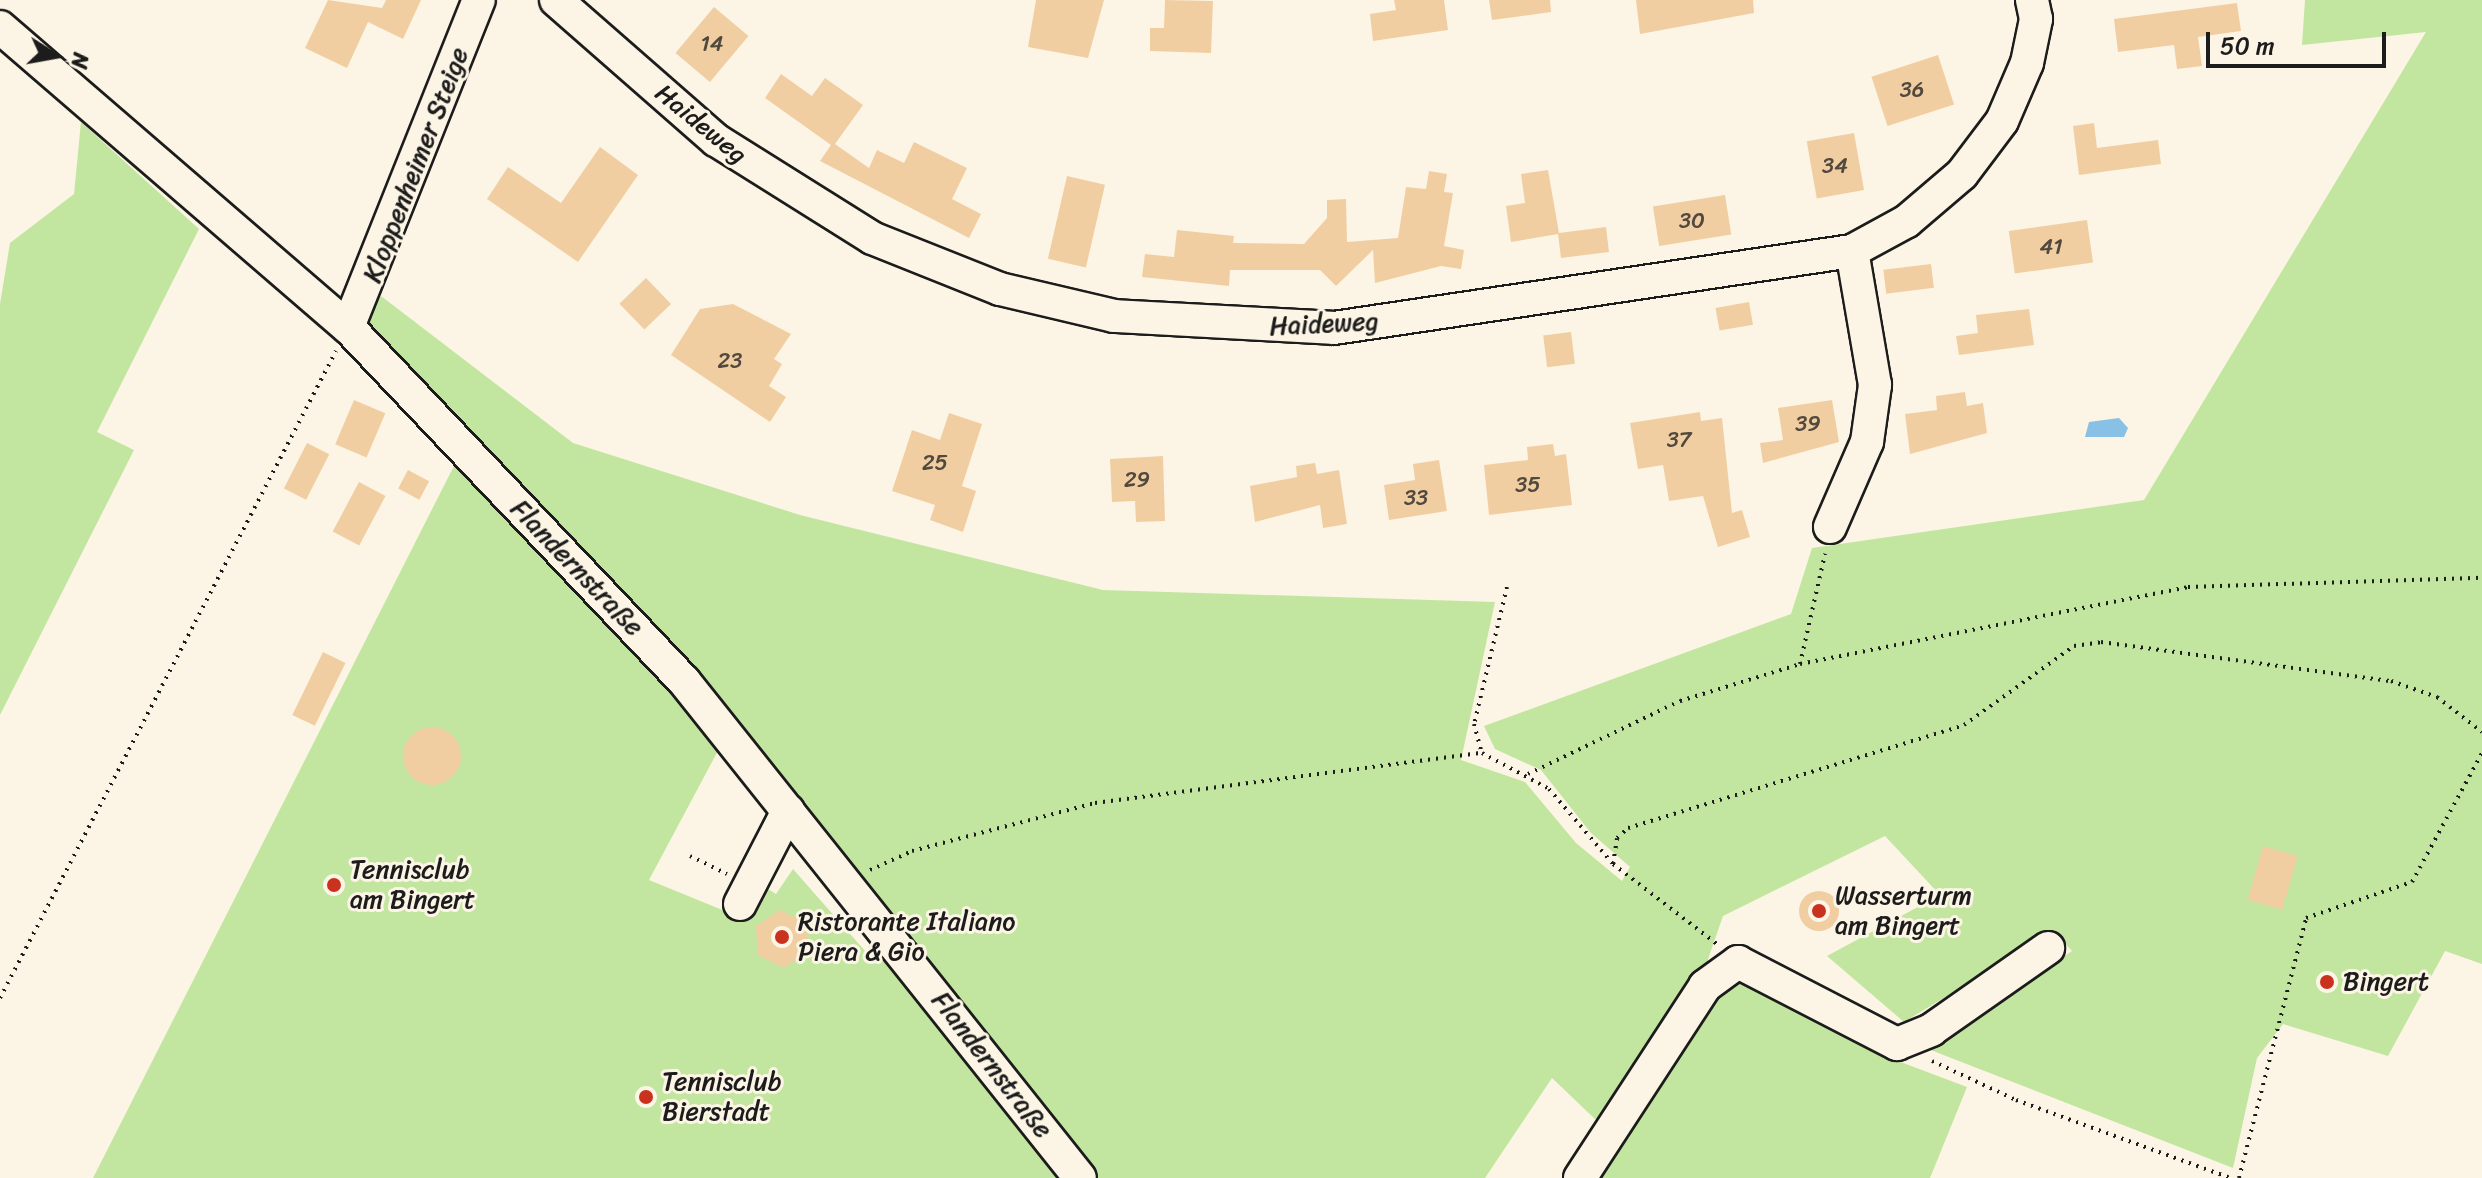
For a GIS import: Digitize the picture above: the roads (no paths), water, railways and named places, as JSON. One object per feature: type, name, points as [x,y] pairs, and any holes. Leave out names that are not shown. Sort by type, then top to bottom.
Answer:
[{"type":"street","name":"Kloppenheimer Steige","points":[[348,327],[479,0]]},
{"type":"street","name":"Haideweg","points":[[556,0],[716,140],[794,194],[872,238],[1000,289],[1114,316],[1334,328],[1852,251],[1907,221],[1962,174],[2002,121],[2027,63],[2036,19],[2032,0]]},
{"type":"street","name":"Flandernstraße","points":[[0,27],[348,327],[684,681],[1080,1178]]},
{"type":"street","points":[[1830,527],[1867,442],[1875,385],[1852,251]]},
{"type":"street","points":[[745,894],[788,811]]},
{"type":"street","points":[[1580,1178],[1705,986],[1738,962],[1897,1044],[1931,1030],[2048,948]]},
{"type":"water","points":[[2119,418],[2128,428],[2124,437],[2085,437],[2089,422]]},
{"type":"place","name":"Tennisclub am Bingert","points":[[334,885]]},
{"type":"place","name":"Wasserturm am Bingert","points":[[1819,911]]},
{"type":"place","name":"Ristorante Italiano Piera & Gio","points":[[782,937]]},
{"type":"place","name":"Bingert","points":[[2327,982]]},
{"type":"place","name":"Tennisclub Bierstadt","points":[[646,1097]]}]
